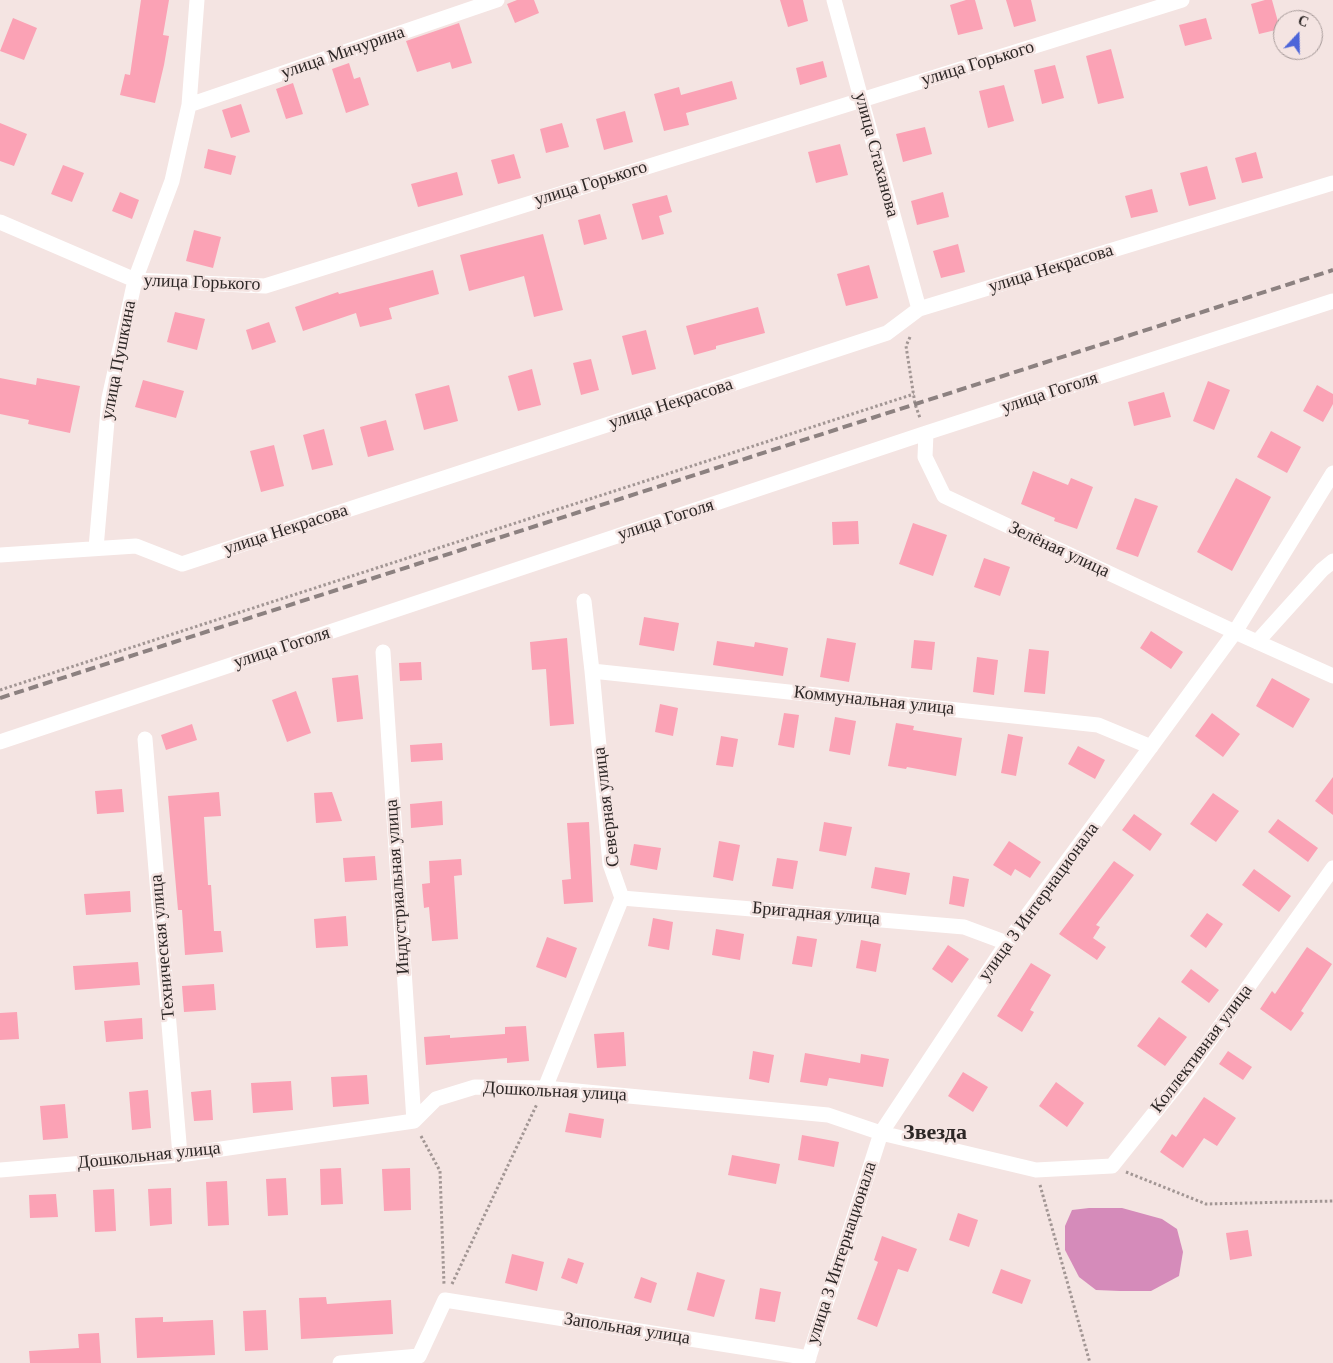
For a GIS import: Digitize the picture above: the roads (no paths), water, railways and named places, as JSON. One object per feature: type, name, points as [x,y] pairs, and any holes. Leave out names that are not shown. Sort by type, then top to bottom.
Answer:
[{"type":"street","name":"улица Пушкина","points":[[96,548],[109,398],[135,280],[172,181],[189,105],[197,0]]},
{"type":"street","name":"улица Мичурина","points":[[189,105],[497,0]]},
{"type":"street","name":"улица Стаханова","points":[[834,0],[919,309]]},
{"type":"street","name":"улица Горького","points":[[0,222],[135,280],[265,286],[1182,0]]},
{"type":"street","name":"улица Некрасова","points":[[0,555],[136,546],[182,564],[887,333],[919,309],[1333,183]]},
{"type":"street","name":"улица Гоголя","points":[[0,742],[926,433],[1333,301]]},
{"type":"street","name":"Зелёная улица","points":[[926,433],[925,457],[944,496],[1333,676]]},
{"type":"street","name":"улица 3 Интернационала","points":[[808,1360],[881,1133],[1007,943],[1235,632],[1333,473]]},
{"type":"street","points":[[1257,642],[1322,570],[1333,561]]},
{"type":"street","name":"Северная улица","points":[[584,601],[610,864],[622,898]]},
{"type":"street","name":"Индустриальная улица","points":[[383,652],[414,1121]]},
{"type":"street","name":"Коммунальная улица","points":[[592,671],[1098,725],[1151,748]]},
{"type":"street","name":"Техническая улица","points":[[145,739],[180,1155]]},
{"type":"street","name":"Коллективная улица","points":[[1036,1170],[1112,1166],[1188,1071],[1333,868]]},
{"type":"street","points":[[545,1088],[622,898]]},
{"type":"street","name":"Бригадная улица","points":[[622,898],[964,926],[1007,943]]},
{"type":"street","name":"Дошкольная улица","points":[[0,1170],[180,1155],[414,1121],[436,1099],[475,1087],[545,1088],[828,1115],[881,1133],[1036,1170]]},
{"type":"street","name":"Запольная улица","points":[[340,1363],[419,1356],[444,1300],[808,1360]]},
{"type":"railway","points":[[0,698],[1333,270]]},
{"type":"district","name":"Звезда","points":[[935,1133]]}]
